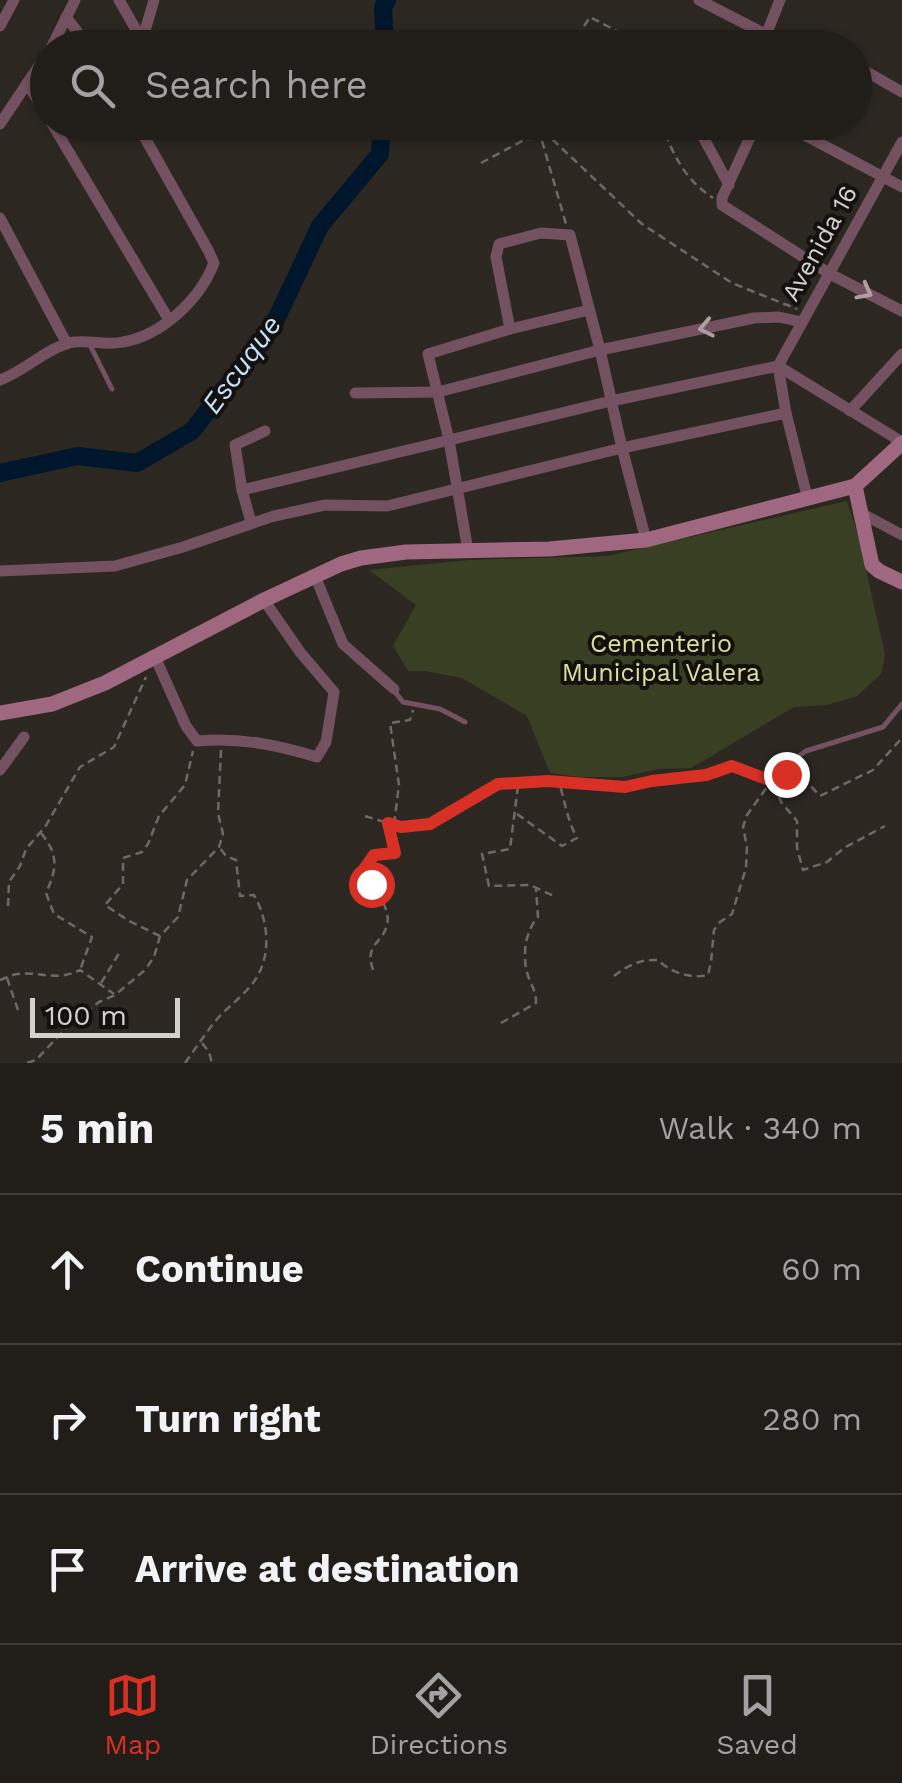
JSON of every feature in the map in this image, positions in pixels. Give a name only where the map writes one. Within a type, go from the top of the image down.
[{"type":"main road","points":[[0,713],[52,704],[105,683],[340,564],[387,553],[434,549],[549,549],[646,540],[855,486],[902,442]]},
{"type":"main road","points":[[855,486],[872,565],[902,582]]},
{"type":"street","points":[[59,30],[75,0]]},
{"type":"street","points":[[119,0],[134,30]]},
{"type":"street","points":[[145,30],[154,0]]},
{"type":"street","points":[[699,0],[751,30]]},
{"type":"street","points":[[771,30],[780,0]]},
{"type":"street","points":[[0,26],[8,4]]},
{"type":"street","points":[[66,17],[76,30]]},
{"type":"street","points":[[872,77],[902,92]]},
{"type":"street","points":[[0,124],[30,78]]},
{"type":"street","points":[[27,83],[30,88]]},
{"type":"street","points":[[61,140],[169,320]]},
{"type":"street","points":[[0,380],[67,344],[124,342],[151,332],[183,310],[210,273],[214,263],[146,140]]},
{"type":"street","points":[[705,140],[728,184]]},
{"type":"street","points":[[749,140],[722,205],[830,274],[902,312]]},
{"type":"street","points":[[814,140],[902,187]]},
{"type":"street","name":"Avenida 16","points":[[778,366],[902,142]]},
{"type":"street","points":[[0,218],[67,344]]},
{"type":"street","points":[[510,329],[496,257],[499,244],[540,233],[570,235],[646,540]]},
{"type":"street","points":[[468,551],[450,440],[428,354],[589,310]]},
{"type":"street","points":[[355,393],[438,392],[600,350],[754,318],[805,317]]},
{"type":"street","points":[[850,410],[902,354]]},
{"type":"street","points":[[778,366],[808,500]]},
{"type":"street","points":[[242,490],[611,401],[778,366],[902,442]]},
{"type":"street","points":[[2,573],[115,566],[251,522],[324,505],[387,506],[622,448],[786,413]]},
{"type":"street","points":[[251,522],[235,444],[265,431]]},
{"type":"street","points":[[861,513],[902,535]]},
{"type":"street","points":[[315,576],[343,644],[394,689]]},
{"type":"street","points":[[155,658],[186,726],[197,741],[252,741],[317,757],[326,742],[334,692],[264,600]]},
{"type":"street","points":[[0,770],[24,738]]},
{"type":"lane","points":[[89,343],[112,389]]},
{"type":"lane","points":[[394,689],[402,702],[440,709],[465,722]]},
{"type":"lane","points":[[787,764],[806,752],[883,727],[902,704]]},
{"type":"path","points":[[582,30],[590,18],[613,30]]},
{"type":"path","points":[[481,162],[524,140]]},
{"type":"path","points":[[543,140],[570,235]]},
{"type":"path","points":[[552,140],[642,224],[732,283],[805,317]]},
{"type":"path","points":[[668,140],[681,169],[722,205]]},
{"type":"path","points":[[8,906],[9,882],[26,849],[80,767],[114,746],[155,658]]},
{"type":"path","points":[[394,825],[398,785],[390,723],[410,720],[414,704]]},
{"type":"path","points":[[796,758],[807,782],[820,796],[873,770],[902,738]]},
{"type":"path","points":[[27,1063],[36,1060],[71,1023],[115,995],[154,958],[160,936],[178,917],[187,880],[219,847],[223,834],[218,812],[222,739]]},
{"type":"path","points":[[160,936],[105,905],[122,884],[122,858],[142,852],[159,816],[185,785],[197,741]]},
{"type":"path","points":[[614,976],[644,960],[658,960],[666,968],[696,978],[708,975],[714,930],[732,914],[746,868],[742,827],[767,787],[784,778],[787,764]]},
{"type":"path","points":[[365,816],[401,827],[430,824],[498,784],[559,782],[625,787],[706,775],[732,766],[774,782],[781,802],[797,821],[797,848],[803,870],[827,862],[885,826]]},
{"type":"path","points":[[516,813],[562,846],[576,838],[566,818],[559,782]]},
{"type":"path","points":[[518,784],[510,849],[482,854],[489,886],[530,885],[554,896]]},
{"type":"path","points":[[373,970],[371,948],[388,927],[388,914],[362,872],[374,855],[395,853],[388,823]]},
{"type":"path","points":[[0,980],[20,974],[69,975],[80,970],[92,938],[54,914],[46,892],[56,870],[50,844],[40,832]]},
{"type":"path","points":[[185,1063],[218,1019],[250,988],[266,958],[263,910],[254,894],[240,896],[236,860],[219,847]]},
{"type":"path","points":[[501,1023],[536,1003],[536,990],[526,971],[526,950],[528,928],[538,916],[536,888]]},
{"type":"path","points":[[100,984],[121,950]]},
{"type":"path","points":[[80,970],[115,995]]},
{"type":"path","points":[[7,978],[18,1010]]},
{"type":"path","points":[[200,1042],[212,1063]]},
{"type":"green space","name":"Cementerio Municipal Valera","points":[[847,501],[885,655],[881,674],[857,696],[827,705],[794,707],[691,768],[659,769],[622,777],[550,773],[527,716],[462,678],[408,671],[393,646],[416,605],[369,570],[469,560],[607,556]]},
{"type":"waterway","name":"Escuque","points":[[384,30],[383,7],[387,0]]},
{"type":"waterway","name":"Escuque","points":[[0,473],[78,456],[137,463],[192,431],[272,328],[320,226],[380,154],[381,140]]},
{"type":"route","points":[[371,884],[362,872],[374,855],[395,853],[388,823],[401,827],[430,824],[498,784],[548,781],[625,787],[706,775],[732,766],[774,782],[786,774]]}]
